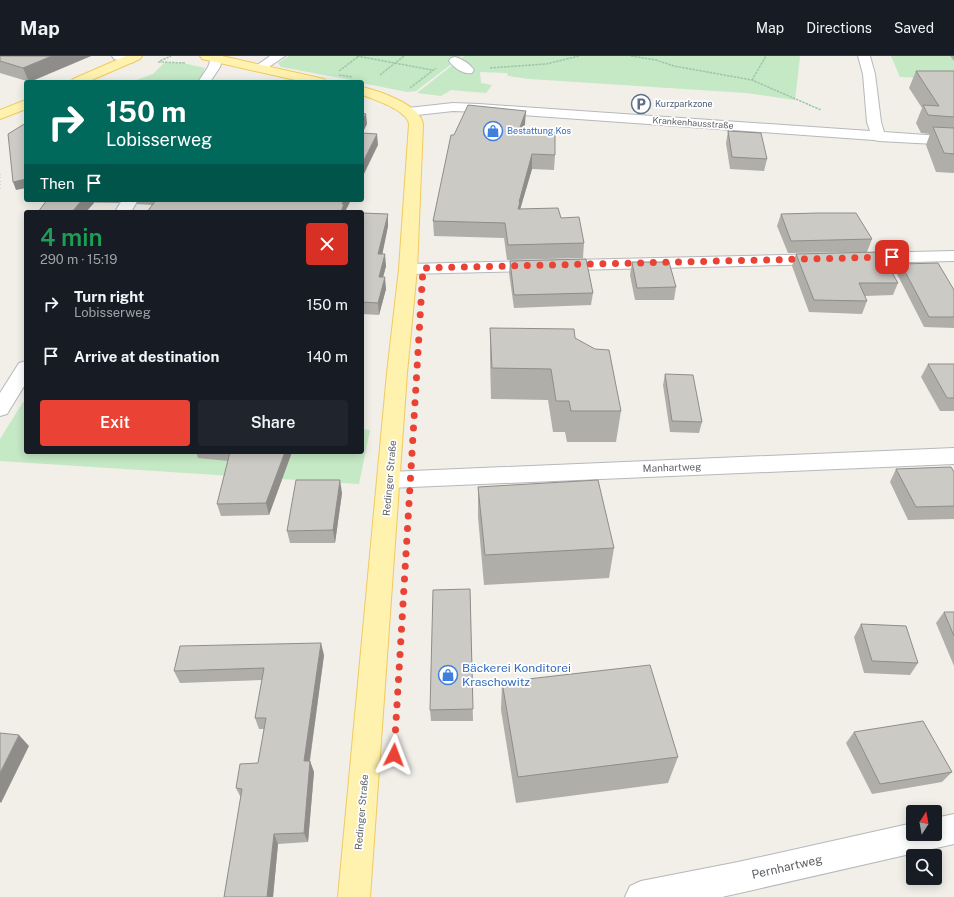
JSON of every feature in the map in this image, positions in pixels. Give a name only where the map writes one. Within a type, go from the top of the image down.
[{"type":"main road","points":[[80,80],[128,57]]},
{"type":"main road","points":[[211,58],[311,80]]},
{"type":"main road","points":[[364,91],[372,93],[408,112]]},
{"type":"main road","points":[[0,115],[24,105]]},
{"type":"main road","name":"Redinger Straße","points":[[354,897],[397,374],[408,269],[416,120],[408,112]]},
{"type":"street","points":[[259,68],[279,56]]},
{"type":"street","points":[[864,56],[870,74],[874,122],[879,137]]},
{"type":"street","points":[[205,80],[214,67],[211,58]]},
{"type":"street","points":[[455,61],[468,70]]},
{"type":"street","points":[[458,93],[458,100],[462,108]]},
{"type":"street","name":"Krankenhausstraße","points":[[408,112],[462,108],[954,141]]},
{"type":"street","points":[[408,269],[954,256]]},
{"type":"street","points":[[0,409],[24,370]]},
{"type":"street","name":"Manhartweg","points":[[389,480],[954,456]]},
{"type":"street","points":[[942,832],[954,829]]},
{"type":"street","name":"Pernhartweg","points":[[641,897],[724,881],[906,840]]},
{"type":"path","points":[[158,62],[171,56]]},
{"type":"path","points":[[335,74],[358,56],[432,70]]},
{"type":"path","points":[[377,76],[404,56]]},
{"type":"path","points":[[468,70],[537,66],[564,62],[579,56]]},
{"type":"path","points":[[631,56],[656,60],[674,66],[752,80],[780,93],[808,103],[822,111]]},
{"type":"path","points":[[752,80],[766,56]]},
{"type":"green space","points":[[289,56],[462,56],[416,91],[407,92],[364,83],[364,80],[351,80],[281,67],[278,63]]},
{"type":"green space","points":[[464,56],[800,57],[795,100],[746,93],[529,79],[508,76],[507,73],[480,72],[481,83],[492,85],[486,93],[451,90],[441,96],[417,93]]},
{"type":"green space","points":[[891,56],[950,56],[954,61],[954,79],[900,77]]},
{"type":"green space","points":[[164,63],[183,63],[205,68],[198,80],[136,80],[153,74]]},
{"type":"green space","points":[[23,402],[24,454],[364,454],[364,429],[370,430],[359,484],[0,461],[0,439]]},
{"type":"building","points":[[0,56],[52,56],[23,68],[0,61]]},
{"type":"building","points":[[916,71],[954,71],[954,117],[928,115],[923,105],[939,106]]},
{"type":"building","points":[[468,105],[526,111],[519,130],[555,133],[555,155],[532,154],[518,209],[558,208],[561,218],[579,217],[584,243],[508,245],[505,223],[433,221],[451,135],[454,135]]},
{"type":"building","points":[[24,124],[24,179],[13,182],[8,134]]},
{"type":"building","points":[[933,127],[954,128],[954,154],[944,153]]},
{"type":"building","points":[[728,131],[761,133],[767,159],[732,157]]},
{"type":"building","points":[[364,133],[377,134],[364,160]]},
{"type":"building","points":[[46,202],[80,202],[74,210],[40,210]]},
{"type":"building","points":[[154,202],[343,202],[342,204],[344,204],[342,210],[148,210]]},
{"type":"building","points":[[364,213],[388,214],[378,254],[385,254],[379,277],[385,277],[378,303],[364,302]]},
{"type":"building","points":[[856,213],[872,239],[791,241],[781,214]]},
{"type":"building","points":[[880,252],[898,283],[859,283],[867,301],[814,300],[796,254]]},
{"type":"building","points":[[586,259],[593,293],[514,295],[510,261]]},
{"type":"building","points":[[632,262],[669,262],[676,287],[637,288]]},
{"type":"building","points":[[938,263],[954,290],[954,317],[929,317],[901,264]]},
{"type":"building","points":[[490,328],[574,329],[575,338],[595,349],[609,350],[621,411],[571,411],[569,401],[556,401],[551,369],[492,368]]},
{"type":"building","points":[[928,364],[954,364],[954,398],[947,398]]},
{"type":"building","points":[[665,374],[693,375],[702,422],[672,421]]},
{"type":"building","points":[[230,454],[284,454],[266,503],[217,504]]},
{"type":"building","points":[[951,467],[954,472],[954,506],[916,507],[896,469]]},
{"type":"building","points":[[296,480],[340,480],[333,530],[287,531]]},
{"type":"building","points":[[598,480],[614,548],[485,555],[478,487]]},
{"type":"building","points":[[470,589],[473,709],[430,710],[433,590]]},
{"type":"building","points":[[944,612],[954,612],[954,636]]},
{"type":"building","points":[[861,624],[906,626],[918,663],[872,661]]},
{"type":"building","points":[[321,643],[304,761],[310,761],[304,833],[274,834],[267,897],[224,897],[242,789],[236,788],[240,764],[258,763],[266,718],[255,718],[264,668],[174,671],[180,646]]},
{"type":"building","points":[[650,665],[678,757],[518,777],[502,682]]},
{"type":"building","points":[[923,721],[952,772],[880,784],[854,732]]},
{"type":"building","points":[[0,733],[19,735],[0,773]]},
{"type":"railway","points":[[0,174],[0,190]]},
{"type":"place","name":"Kurzparkzone","points":[[641,104]]},
{"type":"place","name":"Bestattung Kos","points":[[493,131]]},
{"type":"place","name":"Bäckerei Konditorei Kraschowitz","points":[[448,675]]},
{"type":"route","points":[[394,755],[423,268],[892,257]]}]
